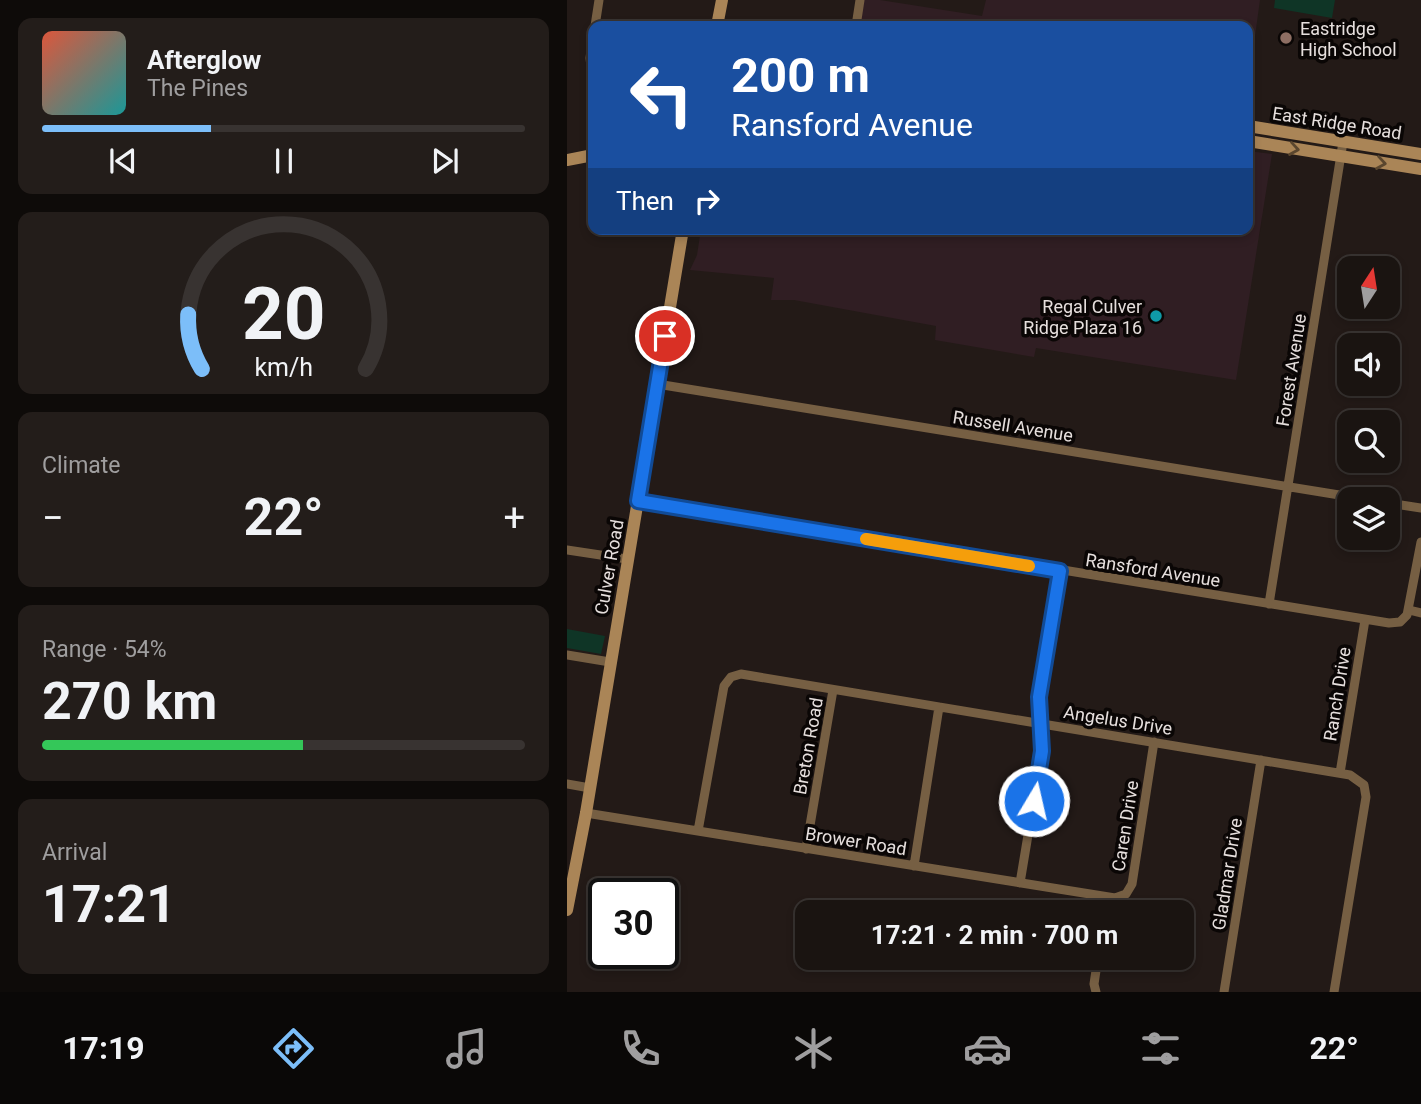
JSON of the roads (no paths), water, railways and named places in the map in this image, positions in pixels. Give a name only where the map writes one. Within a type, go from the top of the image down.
[{"type":"main road","points":[[718,21],[722,0]]},
{"type":"main road","name":"East Ridge Road","points":[[1253,127],[1421,154]]},
{"type":"main road","name":"East Ridge Road","points":[[1253,142],[1421,169]]},
{"type":"main road","points":[[567,160],[588,156]]},
{"type":"main road","name":"Culver Road","points":[[567,910],[586,813],[682,235]]},
{"type":"street","points":[[596,21],[599,0]]},
{"type":"street","points":[[857,21],[860,0]]},
{"type":"street","name":"Forest Avenue","points":[[1269,604],[1343,142]]},
{"type":"street","name":"Russell Avenue","points":[[657,384],[1337,494]]},
{"type":"street","name":"Ransford Avenue","points":[[638,501],[1365,620],[1395,623],[1404,619],[1409,610]]},
{"type":"street","points":[[1400,505],[1421,508]]},
{"type":"street","points":[[1421,542],[1409,610],[1421,614]]},
{"type":"street","points":[[567,550],[627,559]]},
{"type":"street","points":[[1020,883],[1042,751],[1039,697],[1060,571]]},
{"type":"street","name":"Ranch Drive","points":[[1340,773],[1365,620]]},
{"type":"street","points":[[567,655],[610,662]]},
{"type":"street","name":"Angelus Drive","points":[[698,831],[720,697],[727,681],[741,674],[1340,773],[1360,781],[1366,791],[1366,797],[1334,992]]},
{"type":"street","name":"Breton Road","points":[[806,849],[833,690]]},
{"type":"street","points":[[914,866],[939,707]]},
{"type":"street","name":"Caren Drive","points":[[1107,898],[1121,898],[1132,884],[1154,742]]},
{"type":"street","name":"Gladmar Drive","points":[[1224,992],[1261,760]]},
{"type":"street","points":[[567,784],[590,788]]},
{"type":"street","name":"Brower Road","points":[[586,813],[1107,898]]},
{"type":"street","points":[[1095,992],[1096,970]]},
{"type":"place","name":"Eastridge High School","points":[[1286,38]]},
{"type":"place","name":"Regal Culver Ridge Plaza 16","points":[[1156,316]]}]
